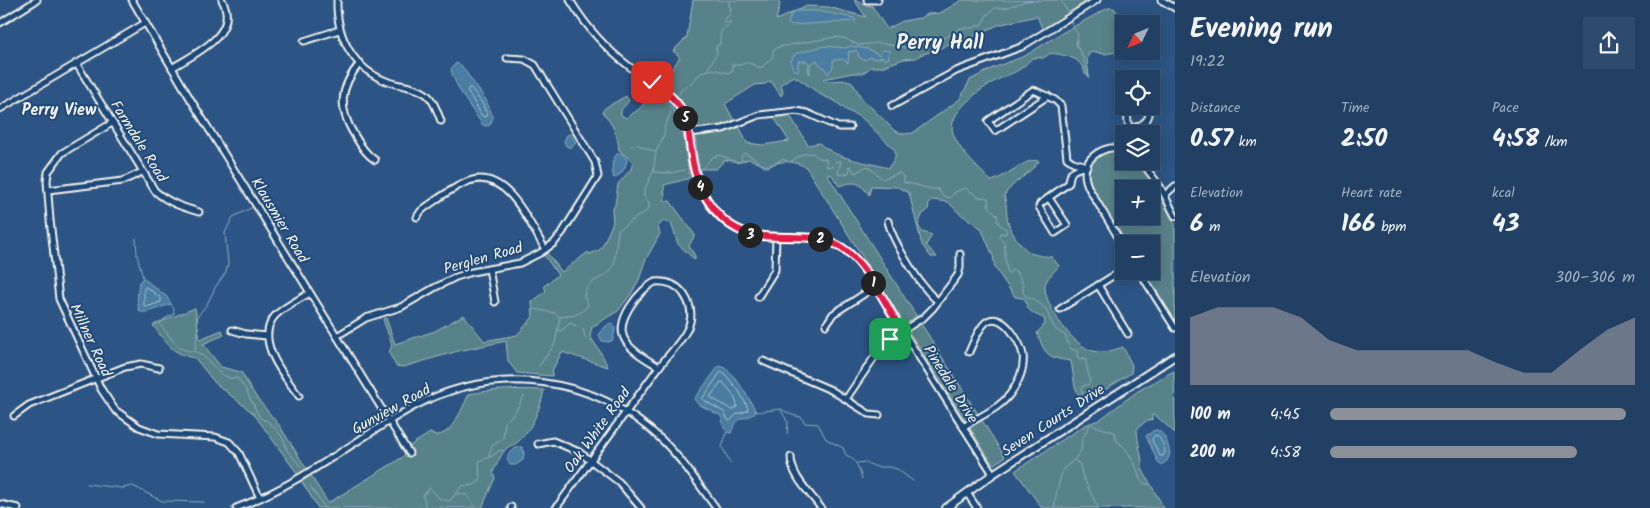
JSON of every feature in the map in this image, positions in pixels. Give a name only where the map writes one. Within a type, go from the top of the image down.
[{"type":"street","points":[[0,23],[36,0]]},
{"type":"street","name":"Klausmier Road","points":[[132,0],[409,453]]},
{"type":"street","points":[[172,68],[210,44],[219,35],[226,20],[222,0]]},
{"type":"street","points":[[337,0],[339,30],[346,45],[360,63],[370,72],[384,80],[423,92],[430,99],[441,121]]},
{"type":"street","name":"Pinedale Drive","points":[[570,0],[590,29],[630,67],[665,90],[684,114],[698,181],[707,199],[718,214],[733,226],[759,237],[804,237],[826,240],[853,256],[875,287],[993,474]]},
{"type":"street","points":[[867,0],[878,0]]},
{"type":"street","points":[[892,106],[956,71],[1021,47],[1097,0]]},
{"type":"street","points":[[1161,0],[1175,8]]},
{"type":"street","points":[[0,109],[146,22]]},
{"type":"street","points":[[304,42],[339,30]]},
{"type":"street","name":"Perglen Road","points":[[337,336],[366,318],[401,308],[446,282],[472,272],[520,263],[545,249],[554,243],[565,229],[594,184],[598,171],[595,162],[533,63],[520,58],[507,58]]},
{"type":"street","name":"Farmdale Road","points":[[76,63],[155,191],[164,199],[177,206],[199,212]]},
{"type":"street","points":[[360,63],[345,86],[344,112],[349,127],[361,146],[375,160]]},
{"type":"street","points":[[1048,96],[995,131],[988,121],[1033,90],[1048,96],[1061,106],[1067,158],[1087,166]]},
{"type":"street","points":[[689,133],[723,129],[759,115],[796,111],[807,113],[838,127],[850,127]]},
{"type":"street","points":[[1140,125],[1150,115]]},
{"type":"street","name":"Millner Road","points":[[112,123],[62,153],[48,172],[50,220],[59,299],[104,397],[110,405],[139,427],[158,434],[215,437],[229,442],[239,453],[260,498]]},
{"type":"street","points":[[1115,148],[1100,151],[1087,166],[1085,173],[1088,186],[1117,235]]},
{"type":"street","points":[[1049,198],[1067,225],[1055,233],[1040,204],[1069,183],[1069,175],[1073,170],[1087,166]]},
{"type":"street","points":[[1147,170],[1165,195],[1175,216]]},
{"type":"street","points":[[48,190],[123,181],[142,172]]},
{"type":"street","points":[[417,218],[426,207],[464,184],[476,180],[492,182],[507,190],[545,249]]},
{"type":"street","points":[[1165,195],[1175,186]]},
{"type":"street","points":[[888,221],[892,234],[914,271],[928,292],[938,300]]},
{"type":"street","points":[[758,296],[775,270],[776,237]]},
{"type":"street","points":[[846,399],[880,348],[927,314],[958,275],[960,254]]},
{"type":"street","points":[[489,269],[495,302]]},
{"type":"street","points":[[1060,309],[1115,275]]},
{"type":"street","points":[[1145,280],[1175,328]]},
{"type":"street","name":"Oak White Road","points":[[556,508],[688,329],[692,316],[690,304],[679,288],[673,284],[655,282],[644,289],[629,309],[622,329],[626,341],[636,352],[659,368]]},
{"type":"street","points":[[1098,285],[1128,334]]},
{"type":"street","points":[[826,325],[833,314],[875,287]]},
{"type":"street","points":[[299,396],[274,357],[269,347],[267,336],[269,326],[274,317],[310,293]]},
{"type":"street","points":[[963,427],[1007,398],[1018,381],[1024,360],[1022,350],[1009,328],[1003,322],[996,319],[988,321],[983,326],[968,352]]},
{"type":"street","points":[[232,330],[267,336]]},
{"type":"street","name":"Seven Courts Drive","points":[[946,508],[993,474],[1175,356]]},
{"type":"street","points":[[763,361],[813,381],[869,414],[879,415]]},
{"type":"street","points":[[14,416],[29,405],[134,365],[149,365],[159,368]]},
{"type":"street","name":"Gunview Road","points":[[236,508],[284,486],[426,401],[471,386],[506,381],[528,381],[563,386],[600,398],[626,412],[673,451],[716,508]]},
{"type":"street","points":[[538,444],[547,441],[561,443],[579,452],[620,482],[641,508]]},
{"type":"street","points":[[791,457],[794,471],[821,508]]},
{"type":"street","points":[[967,493],[977,508]]},
{"type":"street","points":[[0,504],[18,508]]},
{"type":"green space","points":[[693,0],[777,0],[780,4],[776,20],[807,6],[828,7],[866,17],[855,0],[872,6],[887,29],[903,21],[920,18],[928,14],[940,13],[962,0],[1088,0],[1043,31],[1037,16],[998,25],[977,34],[970,40],[961,43],[951,43],[916,58],[904,59],[881,67],[871,67],[863,73],[823,79],[825,81],[847,80],[852,82],[861,97],[895,131],[904,134],[913,133],[960,99],[970,80],[993,68],[1025,56],[1060,34],[1108,8],[1114,8],[1119,15],[1115,15],[1115,52],[1089,53],[1087,60],[1089,76],[1085,74],[1083,68],[1076,60],[1067,56],[1051,53],[1043,58],[1032,58],[1019,69],[997,80],[975,95],[960,110],[952,125],[953,133],[959,146],[991,181],[1028,162],[1039,161],[1004,196],[1009,226],[1025,249],[1034,254],[1052,257],[1059,266],[1048,279],[1045,288],[1050,306],[1069,334],[1085,348],[1097,352],[1105,352],[1123,347],[1132,365],[1131,373],[1083,404],[1075,387],[1071,361],[1051,356],[1042,346],[1037,333],[1045,324],[1044,318],[1029,310],[1023,298],[1015,297],[995,268],[993,256],[981,228],[959,213],[948,202],[932,200],[918,225],[922,232],[932,235],[926,245],[937,257],[931,257],[922,245],[909,193],[898,187],[871,186],[869,195],[856,183],[839,186],[832,175],[827,174],[1005,457],[994,464],[992,463],[806,167],[786,162],[766,166],[749,159],[740,162],[725,160],[716,169],[699,169],[695,136],[730,130],[739,126],[747,143],[763,145],[789,141],[773,116],[789,114],[808,145],[819,143],[826,149],[843,157],[888,168],[895,158],[895,150],[862,118],[846,110],[835,101],[821,95],[793,76],[781,84],[783,93],[781,96],[771,81],[755,85],[725,104],[735,122],[726,126],[694,131],[689,116],[682,104],[662,83],[680,57],[673,51],[687,37]]},
{"type":"green space","points":[[655,92],[666,100],[678,119],[682,130],[690,177],[664,185],[665,201],[670,201],[695,235],[689,246],[695,256],[695,260],[678,244],[671,223],[664,220],[658,227],[660,234],[645,261],[639,280],[631,294],[618,311],[592,327],[590,336],[608,367],[562,352],[553,369],[552,376],[517,373],[508,361],[506,341],[458,351],[403,367],[396,366],[389,353],[392,345],[383,319],[386,318],[395,344],[435,331],[464,315],[484,341],[517,335],[533,317],[532,302],[546,291],[544,286],[558,275],[544,255],[547,253],[562,272],[588,252],[589,254],[598,251],[602,247],[613,222],[612,210],[615,205],[618,184],[631,169],[633,162],[619,150],[614,130],[602,112],[605,108],[626,96],[629,101],[621,110],[621,115],[626,118],[638,110]]},
{"type":"green space","points":[[1115,151],[1115,170],[1143,170],[1150,180],[1115,180],[1115,225],[1160,225],[1160,197],[1175,224],[1175,320],[1150,280],[1160,280],[1160,235],[1120,235],[1105,212],[1089,180],[1089,169],[1099,157],[1108,152]]},
{"type":"green space","points":[[195,308],[200,339],[222,330],[224,335],[203,344],[221,367],[241,372],[256,397],[279,425],[328,503],[403,457],[411,445],[430,433],[443,434],[454,423],[469,394],[506,390],[544,390],[543,397],[535,418],[523,437],[507,448],[501,456],[493,472],[495,478],[482,508],[318,508],[294,469],[253,413],[215,383],[195,358],[181,354],[170,347],[153,325]]},
{"type":"green space","points":[[1174,371],[1175,433],[1155,415],[1152,415],[1152,420],[1146,421],[1137,429],[1142,469],[1164,508],[1042,508],[1015,471],[1085,425],[1099,420],[1138,391]]},
{"type":"water","points":[[795,11],[818,11],[854,18],[856,21],[790,25],[788,22]]},
{"type":"water","points":[[824,46],[846,48],[851,46],[868,49],[879,55],[883,50],[891,51],[888,53],[889,58],[885,60],[883,57],[873,59],[871,57],[864,60],[859,57],[856,50],[849,51],[848,63],[843,59],[833,60],[833,67],[828,74],[817,60],[810,64],[810,74],[807,61],[798,61],[798,71],[793,69],[791,61],[795,54]]},
{"type":"water","points":[[456,63],[461,65],[486,100],[493,117],[490,125],[485,126],[482,124],[459,90],[451,69]]},
{"type":"water","points":[[570,134],[576,142],[571,148],[566,146],[564,141],[567,135]]},
{"type":"water","points":[[621,153],[627,159],[626,165],[621,173],[614,178],[613,162],[615,156]]},
{"type":"water","points":[[143,278],[166,296],[171,304],[147,312],[140,312],[138,293],[139,282]]},
{"type":"water","points":[[610,323],[613,324],[615,329],[613,340],[609,342],[602,341],[599,335]]},
{"type":"water","points":[[719,366],[735,378],[756,412],[739,420],[731,433],[724,428],[721,416],[698,404],[694,399]]},
{"type":"water","points":[[1157,430],[1165,437],[1170,454],[1167,461],[1161,465],[1146,436]]},
{"type":"water","points":[[522,447],[524,453],[523,460],[516,465],[510,465],[507,459],[509,454]]},
{"type":"waterway","points":[[729,0],[730,15],[723,20],[724,23],[730,22]]},
{"type":"waterway","points":[[679,94],[681,90],[688,86],[702,72],[713,69],[728,73],[733,70],[732,65],[745,63],[761,68],[773,57],[773,51],[778,47],[835,37],[844,38],[858,45],[879,43],[908,48],[944,38],[961,28],[972,28],[982,24],[987,15],[995,8],[1005,8],[1026,1],[1040,0]]},
{"type":"waterway","points":[[1061,0],[1069,14]]},
{"type":"waterway","points":[[707,70],[717,53],[716,46],[720,44],[721,33],[730,22]]},
{"type":"waterway","points":[[1071,22],[1078,34],[1076,45],[1081,52],[1089,78]]},
{"type":"waterway","points":[[534,309],[555,313],[560,317],[579,313],[586,308],[588,305],[584,296],[586,290],[593,282],[607,274],[614,265],[618,230],[649,209],[649,202],[644,197],[644,191],[653,172],[656,152],[664,135],[665,126],[671,112]]},
{"type":"waterway","points":[[631,146],[636,144],[655,152]]},
{"type":"waterway","points":[[701,169],[715,156],[726,157],[739,163],[744,153],[754,158],[764,167],[769,167],[782,159],[790,162],[803,154],[813,153],[818,158],[826,159],[827,167],[833,166],[837,161],[841,161],[838,173],[840,175],[848,173],[850,171],[848,167],[850,166],[855,173],[867,166],[883,179],[899,173],[903,176],[904,183],[938,189],[943,196],[950,198],[955,192],[965,188],[979,197],[988,198],[989,207],[997,215],[998,223],[1007,230],[1005,234],[1000,233],[999,236],[1005,243],[1005,259],[1008,274],[1012,270],[1016,271],[1023,284],[1023,293],[1046,309],[1055,329],[1065,335],[1070,348],[1077,351],[1078,359],[1085,358],[1090,381],[1089,384],[1081,389],[1085,400]]},
{"type":"waterway","points":[[654,172],[671,173],[685,170]]},
{"type":"waterway","points":[[198,330],[198,316],[226,272],[228,263],[225,233],[233,217],[253,207]]},
{"type":"waterway","points":[[136,238],[137,255],[143,278]]},
{"type":"waterway","points":[[171,304],[174,314],[164,319],[160,324],[170,337],[183,349],[194,351],[201,355],[218,372],[229,378],[237,378],[245,388],[260,418],[267,421],[277,430],[284,440],[287,450],[301,467]]},
{"type":"waterway","points":[[539,366],[555,344],[560,317]]},
{"type":"waterway","points":[[558,330],[561,331],[570,323],[583,329],[586,339],[592,341]]},
{"type":"waterway","points":[[195,350],[198,331]]},
{"type":"waterway","points":[[489,456],[492,446],[503,438],[505,423],[515,412],[524,396]]},
{"type":"waterway","points":[[756,412],[781,409],[801,417],[805,423],[818,424],[826,439],[843,448],[846,455],[855,461],[862,479]]},
{"type":"waterway","points":[[781,410],[788,423],[787,434]]},
{"type":"waterway","points":[[1054,508],[1063,469],[1081,451],[1082,439],[1091,423]]},
{"type":"waterway","points":[[1092,425],[1114,432],[1117,441],[1132,458],[1140,480],[1145,484],[1149,484]]},
{"type":"waterway","points":[[727,432],[722,447],[731,464]]},
{"type":"waterway","points":[[426,508],[423,495],[430,488],[440,499],[450,501],[462,486],[474,485],[480,481],[479,461],[492,456],[500,450],[503,451]]},
{"type":"waterway","points":[[1075,461],[1080,464],[1082,475],[1098,508]]},
{"type":"waterway","points":[[857,463],[865,462],[876,467],[897,469],[913,481]]},
{"type":"waterway","points":[[87,484],[122,488],[133,486],[162,501],[204,502]]},
{"type":"waterway","points":[[310,486],[325,508]]},
{"type":"waterway","points":[[457,493],[467,495],[476,508]]},
{"type":"district","name":"Perry Hall","points":[[940,42]]},
{"type":"district","name":"Perry View","points":[[59,109]]},
{"type":"route","points":[[652,82],[662,88],[675,101],[684,114],[698,181],[707,199],[718,214],[740,231],[752,235],[766,238],[818,238],[833,243],[848,252],[864,270],[902,331],[890,339]]}]
